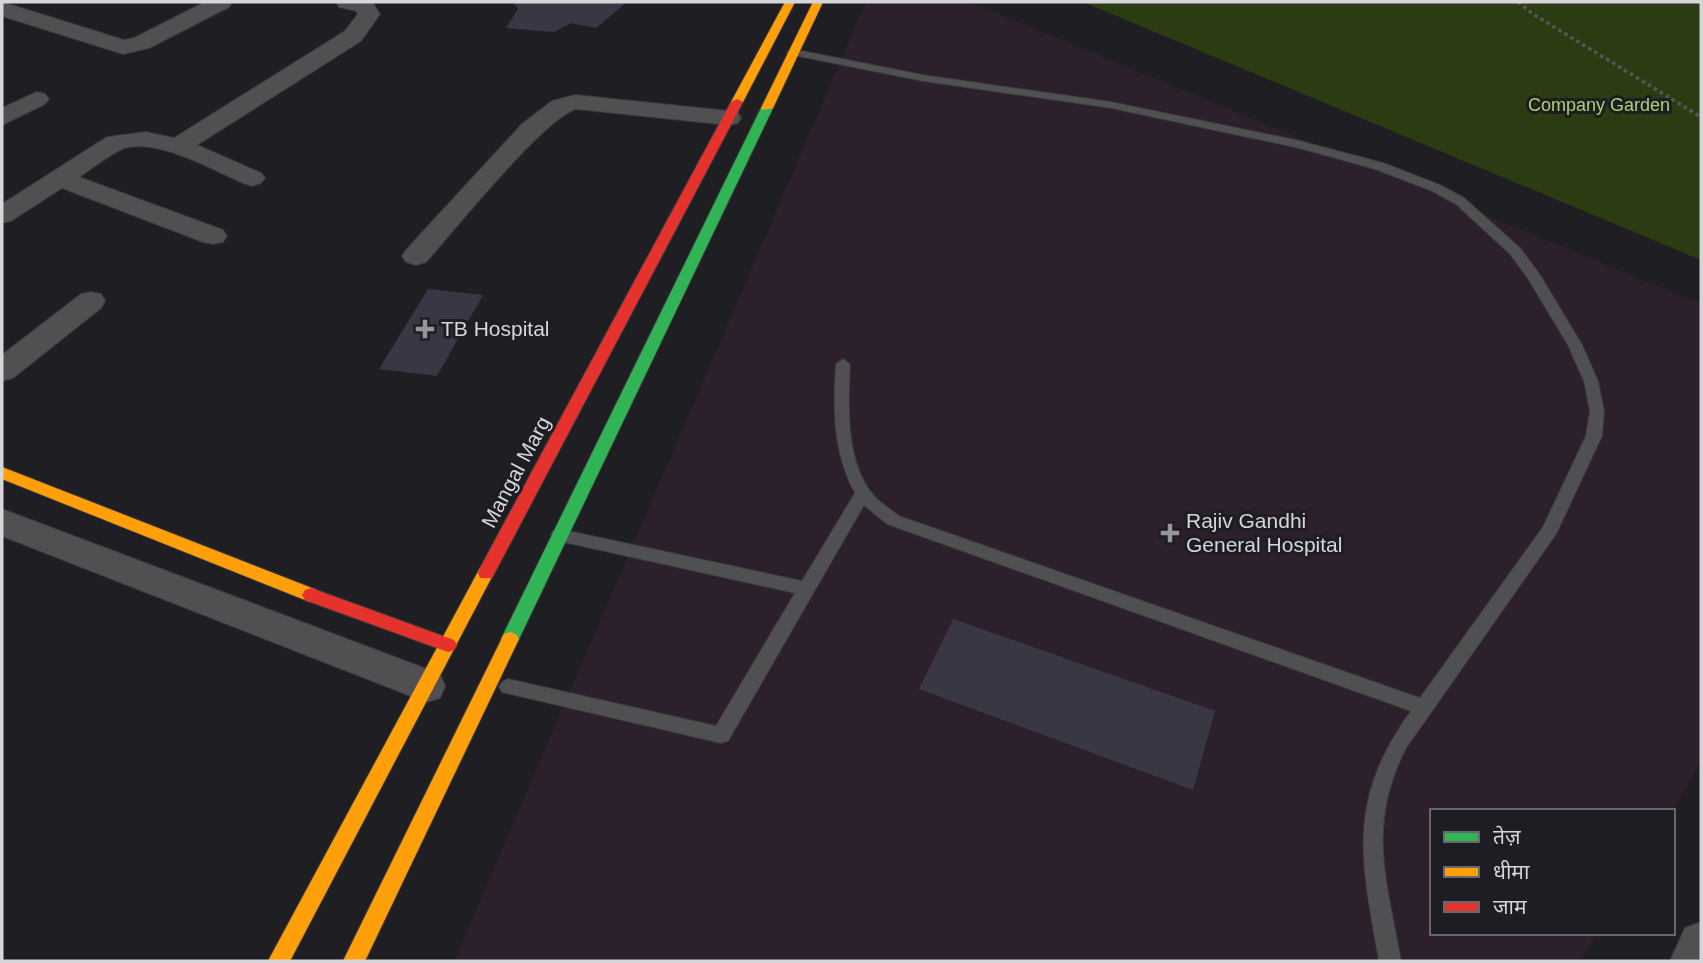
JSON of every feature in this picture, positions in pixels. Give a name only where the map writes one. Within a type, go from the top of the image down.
[{"type":"main road","name":"Mangal Marg","points":[[279,961],[790,2]]},
{"type":"main road","points":[[354,961],[818,2]]},
{"type":"main road","points":[[2,473],[242,569],[448,645]]},
{"type":"street","points":[[2,9],[123,47],[141,43],[220,2]]},
{"type":"street","points":[[178,146],[352,36],[369,14],[364,6],[347,2]]},
{"type":"street","points":[[2,118],[37,99]]},
{"type":"street","points":[[416,256],[517,142],[561,106],[584,103],[729,118]]},
{"type":"street","points":[[9,202],[59,178],[116,142],[146,139],[178,146],[252,177]]},
{"type":"street","points":[[59,178],[213,236]]},
{"type":"street","points":[[2,371],[91,301]]},
{"type":"street","points":[[2,522],[426,686]]},
{"type":"street","points":[[1692,961],[1701,944]]},
{"type":"lane","points":[[792,52],[959,84],[1111,105],[1300,145],[1379,166],[1436,188],[1460,201],[1514,251],[1547,298],[1575,345],[1591,380],[1597,411],[1594,436],[1550,530],[1398,742],[1385,770],[1374,810],[1373,848],[1390,961]]},
{"type":"lane","points":[[843,364],[840,409],[846,450],[869,501],[893,520],[1424,708]]},
{"type":"lane","points":[[508,687],[721,735],[864,491]]},
{"type":"lane","points":[[559,535],[806,589]]},
{"type":"path","points":[[1518,2],[1533,14],[1701,117]]},
{"type":"shaded area","name":"Rajiv Gandhi General Hospital","points":[[866,2],[970,2],[1701,304],[1701,762],[1673,809],[1430,809],[1430,935],[1596,935],[1580,961],[454,961]]},
{"type":"green space","name":"Company Garden","points":[[1083,2],[1701,2],[1701,260]]},
{"type":"building","points":[[513,2],[625,4],[596,28],[571,23],[554,32],[506,28],[518,9]]},
{"type":"building","points":[[428,289],[483,295],[437,376],[379,369]]},
{"type":"building","points":[[953,619],[1215,711],[1193,790],[919,689]]},
{"type":"traffic: fast","points":[[510,639],[767,108]]},
{"type":"traffic: slow","points":[[737,102],[790,2]]},
{"type":"traffic: slow","points":[[767,108],[818,2]]},
{"type":"traffic: slow","points":[[2,473],[311,595]]},
{"type":"traffic: slow","points":[[279,961],[486,573]]},
{"type":"traffic: slow","points":[[354,961],[510,639]]},
{"type":"traffic: jam","points":[[486,573],[737,102]]},
{"type":"traffic: jam","points":[[311,595],[448,645]]},
{"type":"place","name":"TB Hospital","points":[[425,329]]},
{"type":"place","name":"Rajiv Gandhi General Hospital","points":[[1170,533]]}]
